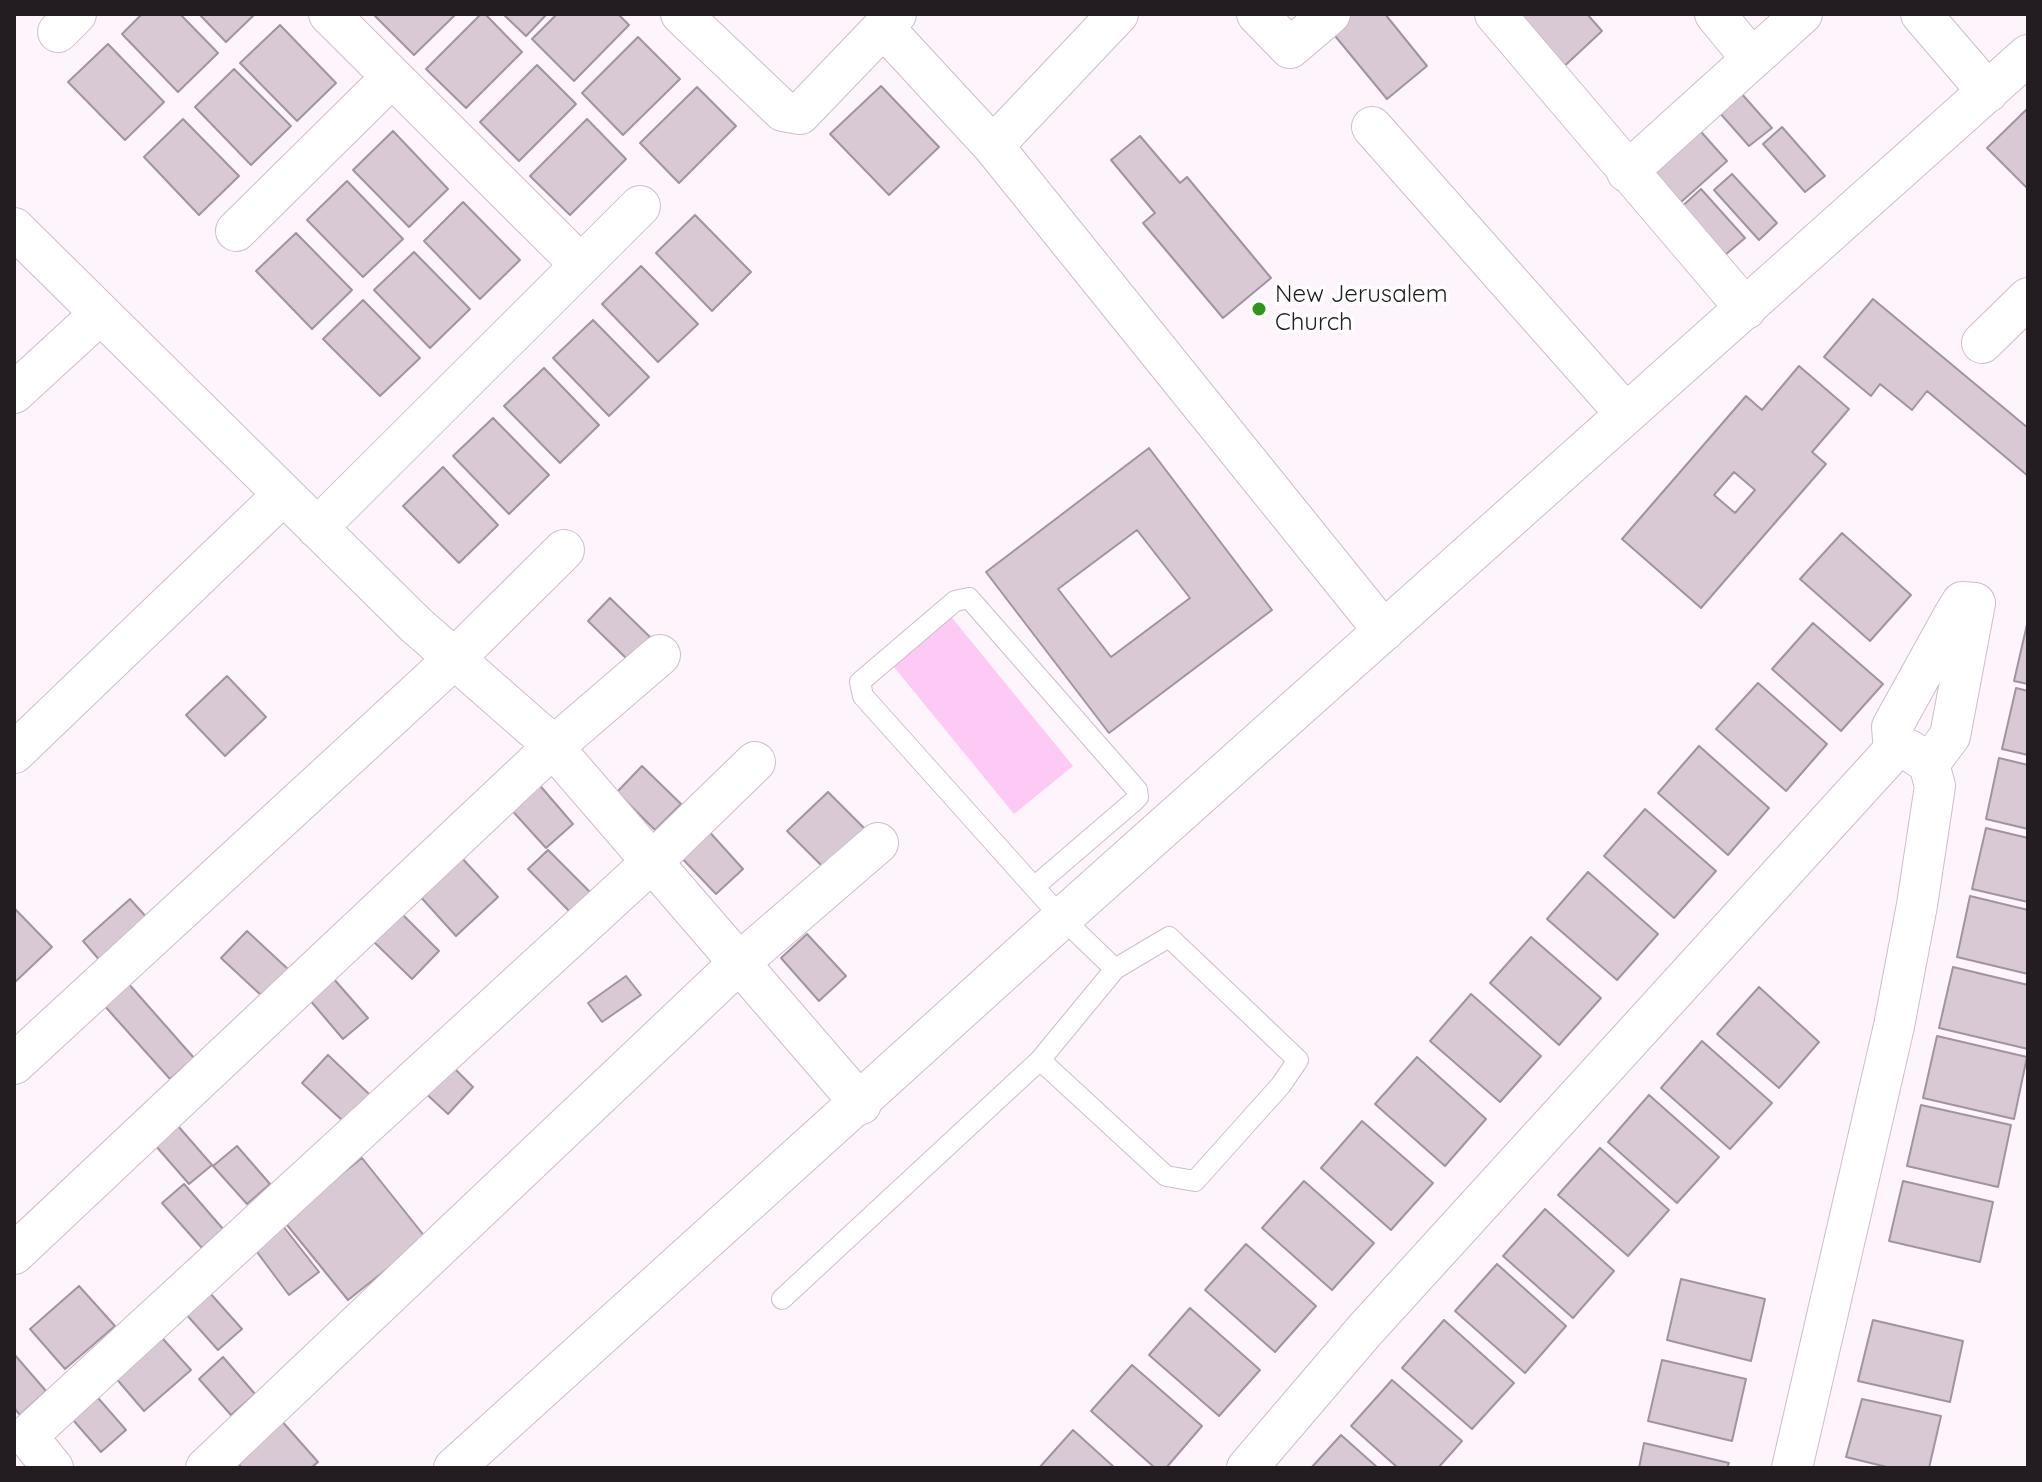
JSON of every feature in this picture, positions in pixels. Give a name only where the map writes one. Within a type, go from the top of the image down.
[{"type":"street","points":[[329,14],[581,265]]},
{"type":"street","points":[[681,14],[783,111],[800,114],[890,21],[1384,631]]},
{"type":"street","points":[[993,146],[1118,14]]},
{"type":"street","points":[[1257,14],[1290,48],[1330,14]]},
{"type":"street","points":[[1495,14],[1746,309]]},
{"type":"street","points":[[1715,14],[1752,59]]},
{"type":"street","points":[[1627,172],[1802,14]]},
{"type":"street","points":[[1921,14],[1988,92]]},
{"type":"street","points":[[454,1468],[861,1104],[1062,918],[2028,55]]},
{"type":"street","points":[[236,231],[392,77]]},
{"type":"street","points":[[1372,127],[1626,414]]},
{"type":"street","points":[[317,528],[640,206]]},
{"type":"street","points":[[14,228],[317,528],[553,747],[861,1104]]},
{"type":"street","points":[[1982,343],[2028,298]]},
{"type":"street","points":[[14,393],[100,314]]},
{"type":"street","points":[[14,753],[283,495]]},
{"type":"street","points":[[14,1064],[455,658],[564,550]]},
{"type":"street","points":[[14,1254],[553,747],[660,655]]},
{"type":"street","points":[[1247,1468],[1365,1330],[1911,757],[1935,786],[1933,809],[1894,1026],[1792,1468]]},
{"type":"street","points":[[53,1468],[18,1434],[653,861],[755,762]]},
{"type":"street","points":[[206,1468],[740,962],[878,843]]},
{"type":"lane","points":[[1034,887],[1133,802],[1138,797],[1137,790],[969,598],[955,601],[860,682],[863,696],[1034,887],[1062,918],[1115,969]]},
{"type":"lane","points":[[782,1299],[1040,1060],[1115,969],[1169,937],[1298,1060],[1281,1085],[1195,1181],[1166,1176],[1040,1060]]},
{"type":"shaded area","points":[[948,613],[1073,766],[1014,814],[889,661]]},
{"type":"building","points":[[142,14],[180,14],[218,53],[178,92],[122,34]]},
{"type":"building","points":[[199,14],[255,14],[226,42]]},
{"type":"building","points":[[456,14],[414,55],[375,16]]},
{"type":"building","points":[[481,14],[485,14],[522,52],[466,108],[426,69]]},
{"type":"building","points":[[503,14],[547,14],[526,36]]},
{"type":"building","points":[[557,14],[618,14],[629,25],[574,81],[532,39]]},
{"type":"building","points":[[1351,14],[1385,14],[1427,66],[1387,99],[1331,31]]},
{"type":"building","points":[[1503,14],[1587,14],[1602,31],[1558,72]]},
{"type":"building","points":[[280,25],[336,83],[297,121],[240,63]]},
{"type":"building","points":[[638,37],[680,79],[623,135],[582,93]]},
{"type":"building","points":[[108,44],[164,102],[125,140],[68,82]]},
{"type":"building","points":[[537,65],[576,104],[519,161],[480,122]]},
{"type":"building","points":[[234,69],[291,126],[251,165],[195,107]]},
{"type":"building","points":[[881,86],[939,147],[889,195],[830,134]]},
{"type":"building","points":[[697,87],[736,126],[679,183],[640,143]]},
{"type":"building","points":[[1741,93],[1772,128],[1749,146],[1719,112]]},
{"type":"building","points":[[2026,110],[2028,112],[2028,189],[1987,148]]},
{"type":"building","points":[[183,119],[239,176],[199,215],[144,157]]},
{"type":"building","points":[[587,119],[626,159],[570,215],[530,176]]},
{"type":"building","points":[[1695,125],[1727,161],[1681,202],[1649,167]]},
{"type":"building","points":[[1782,127],[1825,176],[1805,192],[1763,144]]},
{"type":"building","points":[[393,131],[448,189],[409,227],[353,170]]},
{"type":"building","points":[[1140,136],[1180,183],[1187,177],[1271,278],[1223,318],[1143,223],[1155,213],[1111,160]]},
{"type":"building","points":[[1732,174],[1777,223],[1759,240],[1714,190]]},
{"type":"building","points":[[347,181],[403,239],[363,277],[307,220]]},
{"type":"building","points":[[1701,189],[1745,238],[1718,261],[1675,213]]},
{"type":"building","points":[[463,202],[520,260],[480,299],[424,241]]},
{"type":"building","points":[[695,215],[751,272],[712,311],[656,253]]},
{"type":"building","points":[[296,233],[352,290],[312,329],[256,271]]},
{"type":"building","points":[[414,252],[470,309],[430,348],[374,290]]},
{"type":"building","points":[[641,266],[698,324],[658,362],[602,304]]},
{"type":"building","points":[[1873,299],[2028,428],[2028,476],[1927,391],[1912,410],[1880,384],[1871,396],[1824,357]]},
{"type":"building","points":[[363,300],[420,358],[380,396],[323,339]]},
{"type":"building","points":[[593,320],[649,377],[609,416],[553,358]]},
{"type":"building","points":[[1799,366],[1849,409],[1812,452],[1826,464],[1701,608],[1622,539],[1746,396],[1762,410]],"holes":[[[1734,472],[1755,490],[1735,513],[1714,495]]]},
{"type":"building","points":[[544,368],[599,425],[560,463],[504,406]]},
{"type":"building","points":[[493,418],[549,475],[509,514],[453,456]]},
{"type":"building","points":[[1149,448],[1272,610],[1109,733],[986,572]],"holes":[[[1137,530],[1190,598],[1111,657],[1058,589]]]},
{"type":"building","points":[[443,467],[498,525],[459,563],[403,506]]},
{"type":"building","points":[[1842,533],[1911,595],[1870,641],[1800,579]]},
{"type":"building","points":[[610,598],[650,637],[628,660],[588,621]]},
{"type":"building","points":[[2028,620],[2028,684],[2014,681]]},
{"type":"building","points":[[1813,623],[1883,684],[1841,731],[1772,669]]},
{"type":"building","points":[[227,676],[266,717],[225,756],[186,715]]},
{"type":"building","points":[[1758,683],[1827,744],[1786,791],[1716,729]]},
{"type":"building","points":[[2016,688],[2028,691],[2028,755],[2002,749]]},
{"type":"building","points":[[1699,746],[1769,808],[1728,855],[1658,793]]},
{"type":"building","points":[[1999,758],[2028,765],[2028,829],[1986,819]]},
{"type":"building","points":[[642,766],[681,804],[655,830],[617,792]]},
{"type":"building","points":[[536,781],[573,824],[546,848],[508,806]]},
{"type":"building","points":[[828,792],[867,831],[827,871],[787,831]]},
{"type":"building","points":[[1645,809],[1716,871],[1674,918],[1604,856]]},
{"type":"building","points":[[705,827],[743,869],[716,894],[677,853]]},
{"type":"building","points":[[1986,828],[2028,838],[2028,902],[1972,889]]},
{"type":"building","points":[[548,850],[590,892],[570,912],[528,869]]},
{"type":"building","points":[[460,856],[498,897],[456,936],[418,894]]},
{"type":"building","points":[[1588,872],[1658,934],[1617,980],[1547,919]]},
{"type":"building","points":[[1970,896],[2028,910],[2028,974],[1957,957]]},
{"type":"building","points":[[130,899],[149,920],[102,963],[83,941]]},
{"type":"building","points":[[14,908],[52,947],[14,983]]},
{"type":"building","points":[[398,910],[439,951],[412,979],[370,938]]},
{"type":"building","points":[[247,931],[289,970],[263,997],[221,958]]},
{"type":"building","points":[[807,934],[846,976],[819,1001],[781,958]]},
{"type":"building","points":[[1531,937],[1601,998],[1559,1045],[1490,983]]},
{"type":"building","points":[[1953,967],[2028,985],[2028,1049],[1939,1028]]},
{"type":"building","points":[[626,976],[641,995],[602,1022],[588,1003]]},
{"type":"building","points":[[333,978],[368,1018],[343,1039],[309,999]]},
{"type":"building","points":[[127,982],[194,1058],[170,1079],[102,1003]]},
{"type":"building","points":[[1759,987],[1819,1042],[1779,1088],[1717,1034]]},
{"type":"building","points":[[1471,994],[1541,1056],[1500,1102],[1430,1041]]},
{"type":"building","points":[[1937,1036],[2027,1057],[2014,1119],[1923,1098]]},
{"type":"building","points":[[1702,1041],[1772,1103],[1730,1149],[1661,1088]]},
{"type":"building","points":[[328,1055],[370,1095],[344,1122],[302,1083]]},
{"type":"building","points":[[1417,1057],[1486,1119],[1445,1166],[1375,1104]]},
{"type":"building","points":[[447,1061],[473,1087],[448,1114],[421,1089]]},
{"type":"building","points":[[1649,1095],[1719,1157],[1677,1203],[1608,1142]]},
{"type":"building","points":[[1921,1105],[2011,1125],[1998,1187],[1907,1166]]},
{"type":"building","points":[[1362,1121],[1433,1183],[1391,1230],[1321,1168]]},
{"type":"building","points":[[178,1126],[212,1165],[189,1184],[155,1145]]},
{"type":"building","points":[[237,1146],[270,1184],[247,1204],[213,1166]]},
{"type":"building","points":[[1600,1148],[1669,1210],[1628,1256],[1558,1195]]},
{"type":"building","points":[[362,1158],[426,1238],[348,1300],[283,1220]]},
{"type":"building","points":[[1304,1181],[1374,1243],[1332,1290],[1262,1228]]},
{"type":"building","points":[[1903,1181],[1993,1202],[1980,1262],[1889,1241]]},
{"type":"building","points":[[184,1184],[223,1229],[202,1248],[162,1203]]},
{"type":"building","points":[[1545,1209],[1614,1271],[1573,1318],[1503,1256]]},
{"type":"building","points":[[283,1226],[319,1272],[289,1295],[254,1248]]},
{"type":"building","points":[[1246,1244],[1316,1306],[1275,1352],[1205,1290]]},
{"type":"building","points":[[1497,1264],[1566,1326],[1525,1373],[1455,1311]]},
{"type":"building","points":[[1681,1279],[1765,1299],[1751,1361],[1667,1340]]},
{"type":"building","points":[[79,1286],[115,1326],[65,1369],[30,1329]]},
{"type":"building","points":[[209,1292],[242,1329],[218,1350],[185,1313]]},
{"type":"building","points":[[1190,1308],[1260,1370],[1219,1416],[1149,1355]]},
{"type":"building","points":[[1444,1320],[1514,1383],[1472,1429],[1402,1368]]},
{"type":"building","points":[[1873,1320],[1963,1341],[1950,1402],[1858,1381]]},
{"type":"building","points":[[155,1330],[191,1370],[144,1411],[109,1370]]},
{"type":"building","points":[[14,1354],[46,1391],[20,1415],[14,1408]]},
{"type":"building","points":[[223,1357],[255,1394],[231,1415],[199,1379]]},
{"type":"building","points":[[1662,1360],[1746,1379],[1732,1441],[1648,1421]]},
{"type":"building","points":[[1132,1365],[1202,1426],[1166,1468],[1155,1468],[1091,1411]]},
{"type":"building","points":[[1392,1380],[1462,1441],[1438,1468],[1398,1468],[1351,1426]]},
{"type":"building","points":[[92,1391],[126,1430],[101,1452],[67,1413]]},
{"type":"building","points":[[1862,1399],[1941,1416],[1929,1468],[1891,1468],[1846,1457]]},
{"type":"building","points":[[280,1419],[318,1462],[311,1468],[242,1468],[235,1459]]},
{"type":"building","points":[[1073,1430],[1115,1468],[1039,1468]]},
{"type":"building","points":[[1341,1435],[1378,1468],[1311,1468]]},
{"type":"building","points":[[1644,1443],[1729,1463],[1727,1468],[1639,1468]]},
{"type":"place","name":"New Jerusalem Church","points":[[1259,309]]}]
